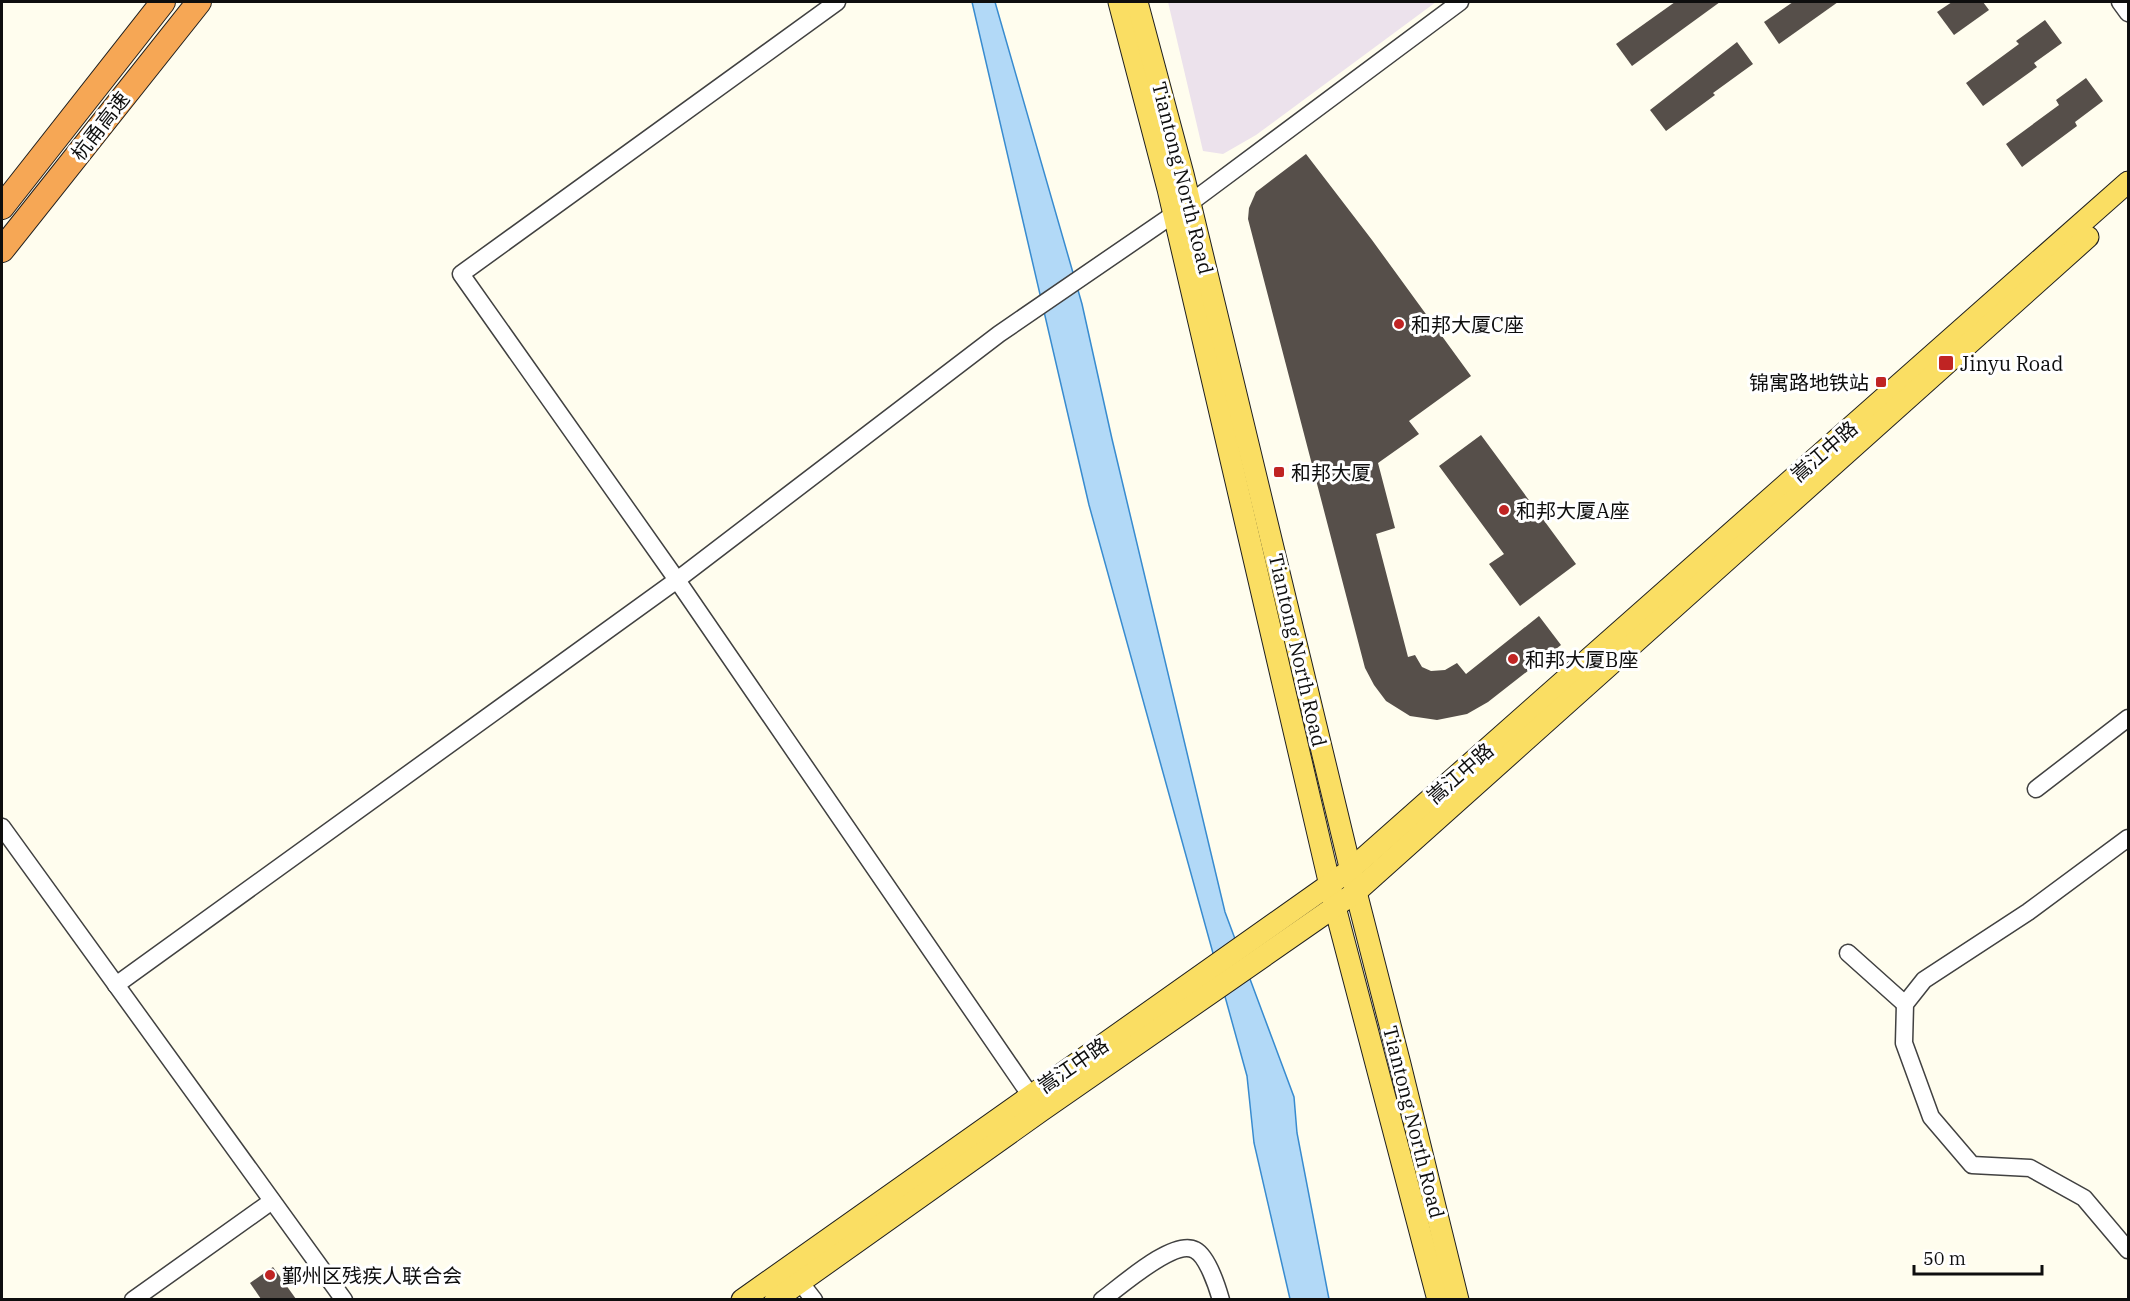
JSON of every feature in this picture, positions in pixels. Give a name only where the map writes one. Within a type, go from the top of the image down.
[{"type":"highway","name":"杭甬高速","points":[[2,207],[164,2]]},
{"type":"highway","name":"杭甬高速","points":[[2,250],[199,2]]},
{"type":"main road","name":"Tiantong North Road","points":[[1119,2],[1168,189],[1182,207]]},
{"type":"main road","name":"Tiantong North Road","points":[[1137,2],[1182,207],[1458,1299]]},
{"type":"main road","name":"嵩江中路","points":[[775,1299],[801,1282],[1036,1103],[1350,870],[2128,182]]},
{"type":"main road","name":"嵩江中路","points":[[742,1299],[1036,1103],[1172,1021],[1356,892],[2128,201]]},
{"type":"main road","points":[[1182,207],[1335,907],[1438,1299]]},
{"type":"street","points":[[837,2],[461,274],[677,580],[1036,1103]]},
{"type":"street","points":[[116,985],[677,580],[999,334],[1182,207],[1460,2]]},
{"type":"street","points":[[2120,2],[2128,13]]},
{"type":"street","points":[[2036,789],[2128,718]]},
{"type":"street","points":[[2,827],[344,1299]]},
{"type":"street","points":[[2128,838],[2028,912],[1924,980],[1905,1004],[1904,1043],[1931,1117],[1972,1165],[2030,1168],[2084,1198],[2128,1250]]},
{"type":"street","points":[[1848,953],[1905,1004]]},
{"type":"street","points":[[133,1299],[272,1201]]},
{"type":"street","points":[[1102,1299],[1169,1251],[1185,1247],[1197,1250],[1209,1269],[1221,1299]]},
{"type":"street","points":[[801,1282],[814,1299]]},
{"type":"shaded area","points":[[1168,2],[1436,2],[1256,135],[1223,154],[1203,151]]},
{"type":"water","points":[[972,2],[995,2],[1082,304],[1225,912],[1294,1097],[1297,1133],[1329,1299],[1290,1299],[1254,1143],[1247,1076],[1089,505]]},
{"type":"building","points":[[1675,2],[1720,2],[1632,66],[1616,44]]},
{"type":"building","points":[[1793,2],[1838,2],[1779,44],[1764,22]]},
{"type":"building","points":[[1952,2],[1983,2],[1989,10],[1954,35],[1937,12]]},
{"type":"building","points":[[2045,20],[2062,43],[2034,63],[2037,67],[1983,106],[1966,83],[2019,44],[2016,41]]},
{"type":"building","points":[[1737,42],[1753,64],[1666,131],[1650,110]]},
{"type":"building","points":[[2086,78],[2103,101],[2075,122],[2077,126],[2022,167],[2006,144],[2059,105],[2056,100]]},
{"type":"building","points":[[1306,154],[1471,376],[1409,421],[1419,434],[1378,463],[1395,528],[1376,534],[1408,657],[1415,655],[1422,667],[1431,671],[1445,670],[1457,663],[1466,674],[1539,616],[1561,645],[1488,702],[1467,714],[1437,720],[1410,716],[1386,701],[1365,668],[1248,219],[1249,208],[1256,192]]},
{"type":"building","name":"和邦大厦A座","points":[[1481,435],[1576,564],[1520,606],[1489,564],[1504,554],[1439,466]]},
{"type":"building","name":"鄞州区残疾人联合会","points":[[273,1267],[296,1299],[261,1299],[250,1283]]},
{"type":"place","name":"和邦大厦C座","points":[[1399,324]]},
{"type":"place","name":"Jinyu Road","points":[[1946,363]]},
{"type":"place","name":"锦寓路地铁站","points":[[1881,382]]},
{"type":"place","name":"和邦大厦","points":[[1279,472]]},
{"type":"place","name":"和邦大厦A座","points":[[1504,510]]},
{"type":"place","name":"和邦大厦B座","points":[[1513,659]]},
{"type":"place","name":"鄞州区残疾人联合会","points":[[270,1275]]}]
